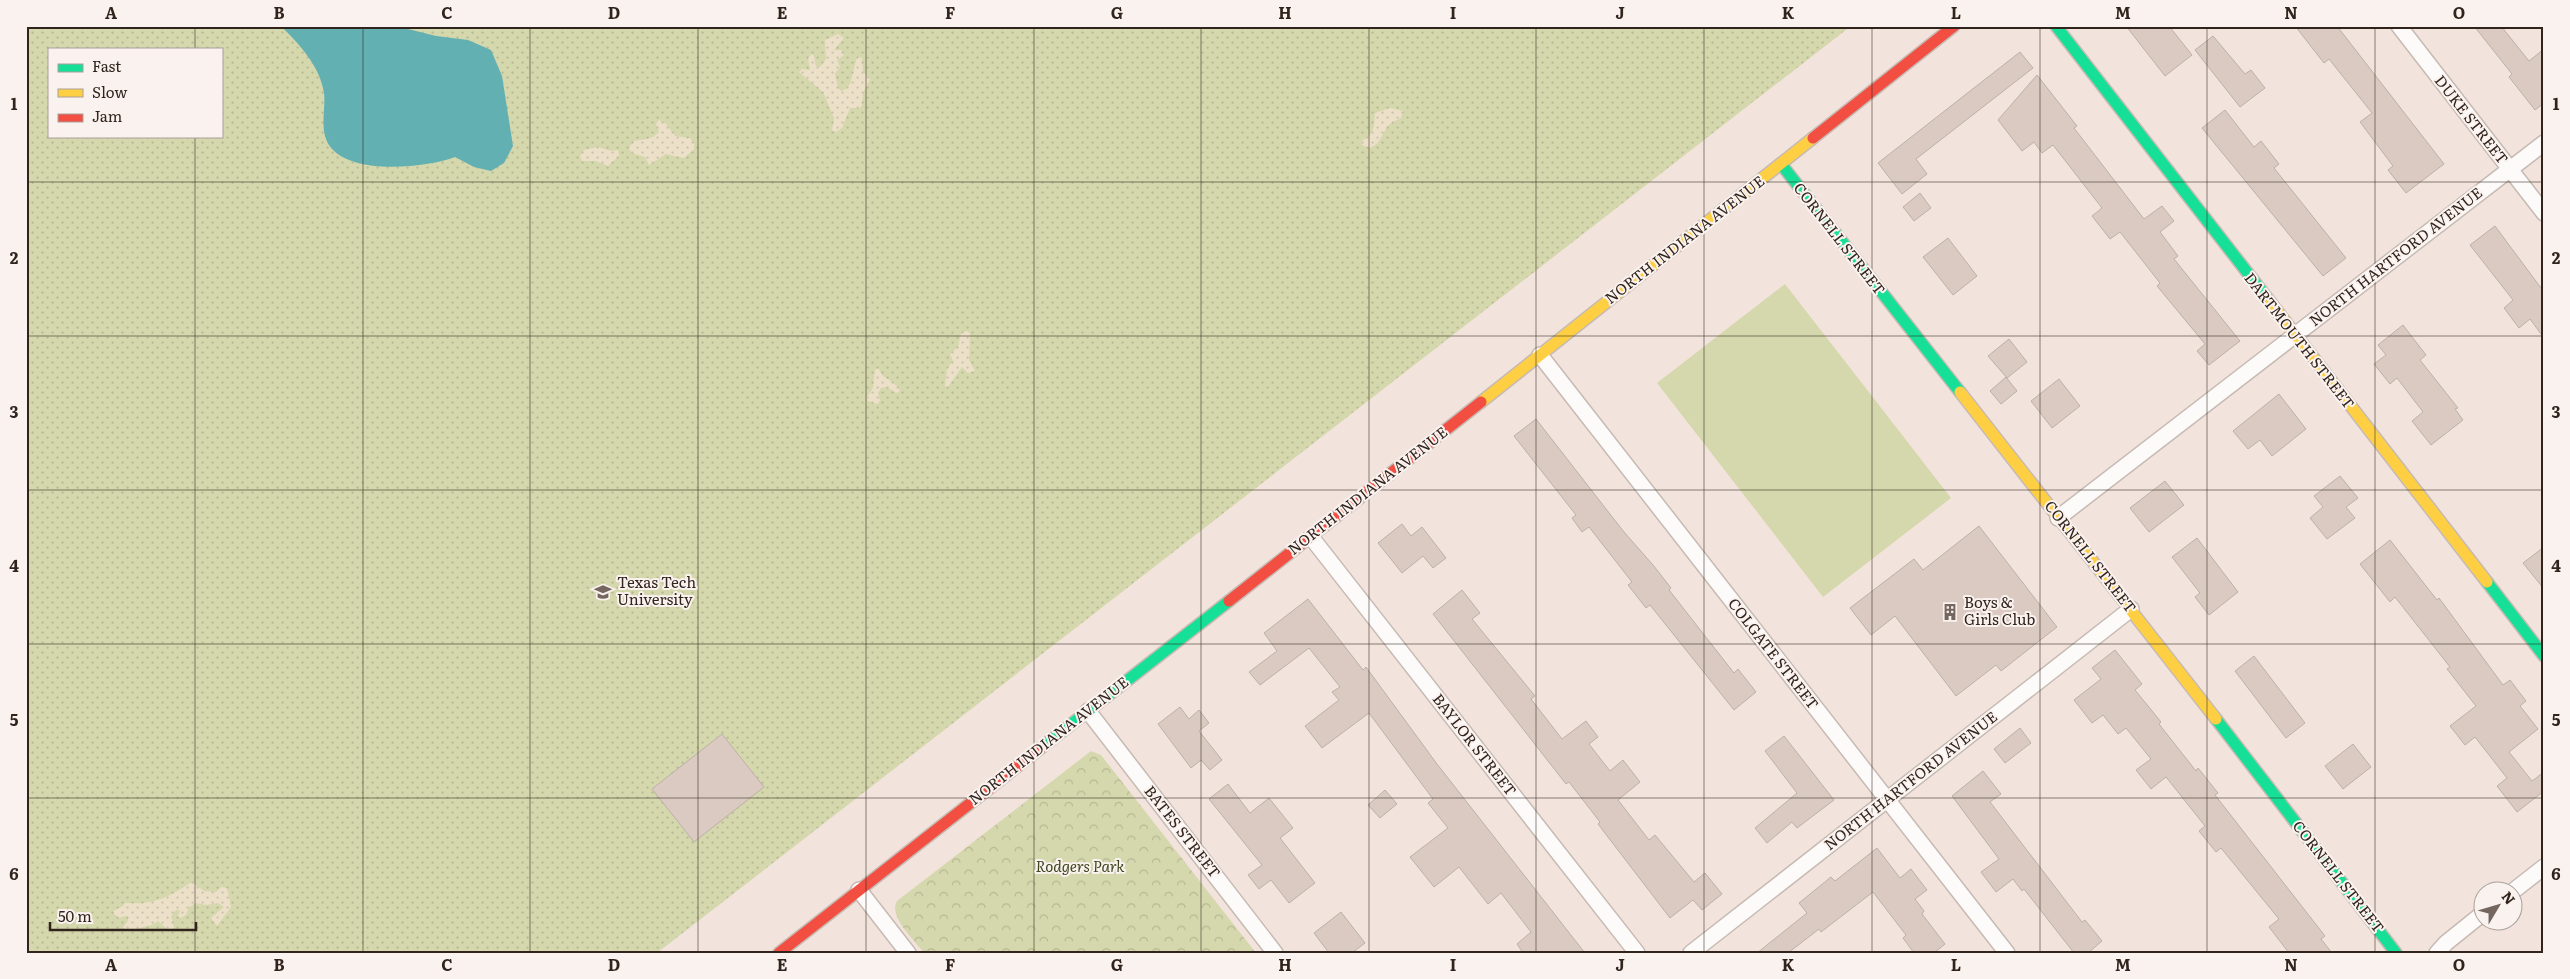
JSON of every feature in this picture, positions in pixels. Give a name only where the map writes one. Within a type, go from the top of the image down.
[{"type":"street","name":"NORTH INDIANA AVENUE","points":[[779,953],[1311,536],[1954,26]]},
{"type":"street","name":"DARTMOUTH STREET","points":[[2056,26],[2544,656]]},
{"type":"street","name":"DUKE STREET","points":[[2399,26],[2544,213]]},
{"type":"street","name":"NORTH HARTFORD AVENUE","points":[[2058,518],[2544,143]]},
{"type":"street","name":"CORNELL STREET","points":[[1781,164],[2131,609],[2396,953]]},
{"type":"street","name":"COLGATE STREET","points":[[1540,355],[2007,953]]},
{"type":"street","name":"BAYLOR STREET","points":[[1311,536],[1637,953]]},
{"type":"street","name":"NORTH HARTFORD AVENUE","points":[[1690,953],[2131,609]]},
{"type":"street","name":"BATES STREET","points":[[1088,711],[1275,953]]},
{"type":"street","points":[[2522,884],[2544,867]]},
{"type":"street","points":[[859,890],[908,953]]},
{"type":"street","points":[[2437,953],[2446,943],[2472,922]]},
{"type":"green space","name":"Texas Tech University","points":[[26,26],[1851,26],[657,953],[26,953]]},
{"type":"green space","points":[[1785,284],[1951,498],[1823,597],[1657,383]]},
{"type":"green space","name":"Rodgers Park","points":[[1091,751],[1101,755],[1256,953],[924,953],[899,921],[895,907],[897,901]]},
{"type":"sand","points":[[838,34],[844,38],[834,50],[841,50],[844,55],[837,60],[840,67],[835,74],[838,88],[841,91],[850,84],[857,57],[862,58],[863,72],[870,79],[863,93],[862,105],[860,108],[850,108],[842,128],[836,132],[832,130],[834,118],[823,92],[799,72],[802,69],[810,70],[808,58],[812,54],[816,66],[820,67],[826,59],[825,40]]},
{"type":"sand","points":[[1390,108],[1403,111],[1401,118],[1388,126],[1378,142],[1373,146],[1370,148],[1362,145],[1361,141],[1366,139],[1373,130],[1375,113]]},
{"type":"sand","points":[[659,120],[666,124],[675,136],[690,138],[694,144],[694,149],[684,158],[666,154],[649,165],[645,157],[632,153],[629,148],[634,141],[648,139],[657,135],[659,132],[656,124]]},
{"type":"sand","points":[[598,147],[611,151],[618,150],[619,156],[608,166],[596,161],[582,161],[580,156],[584,150]]},
{"type":"sand","points":[[967,331],[970,333],[969,360],[975,371],[968,373],[962,367],[948,387],[945,386],[947,369],[953,361],[950,354],[958,347],[961,333]]},
{"type":"sand","points":[[878,368],[882,375],[897,386],[900,391],[897,393],[886,387],[881,388],[878,393],[880,401],[877,404],[868,401],[866,398],[873,388],[875,370]]},
{"type":"sand","points":[[192,882],[204,891],[216,892],[221,887],[227,888],[231,907],[217,926],[211,918],[224,907],[218,903],[206,905],[196,903],[189,907],[186,915],[181,918],[178,916],[180,910],[176,910],[171,916],[174,928],[169,931],[158,921],[152,925],[126,931],[123,927],[128,921],[128,917],[119,918],[114,914],[113,911],[125,903],[145,903],[161,899]]},
{"type":"water","points":[[281,26],[396,26],[436,36],[468,40],[491,50],[502,76],[513,146],[504,163],[491,171],[474,167],[455,157],[426,164],[389,167],[353,162],[339,155],[329,145],[324,133],[324,93],[318,74],[308,56]]},
{"type":"building","points":[[2126,26],[2169,26],[2192,55],[2165,76]]},
{"type":"building","points":[[2295,26],[2337,26],[2444,164],[2406,193],[2388,170],[2393,166],[2360,122],[2372,113],[2329,59],[2324,63]]},
{"type":"building","points":[[2474,26],[2501,26],[2529,61],[2544,49],[2544,103],[2535,110],[2509,77],[2512,74]]},
{"type":"building","points":[[2213,36],[2245,74],[2251,70],[2265,88],[2240,107],[2195,50]]},
{"type":"building","points":[[2020,52],[2033,68],[1916,159],[1927,174],[1902,194],[1878,163]]},
{"type":"building","points":[[2037,75],[2077,126],[2074,128],[2144,219],[2162,206],[2174,221],[2160,232],[2178,256],[2174,259],[2240,341],[2209,365],[2197,351],[2205,344],[2157,286],[2160,283],[2120,232],[2110,239],[2092,216],[2102,208],[2053,145],[2042,153],[2034,142],[2022,151],[1998,120]]},
{"type":"building","points":[[2225,110],[2254,147],[2261,141],[2279,164],[2274,168],[2346,258],[2323,276],[2202,128]]},
{"type":"building","points":[[1920,193],[1931,208],[1914,221],[1903,207]]},
{"type":"building","points":[[2495,226],[2544,292],[2544,338],[2530,319],[2519,328],[2504,308],[2513,300],[2470,245]]},
{"type":"building","points":[[1948,238],[1977,276],[1953,295],[1923,257]]},
{"type":"building","points":[[2403,325],[2426,355],[2420,360],[2458,408],[2455,409],[2463,420],[2431,445],[2412,421],[2423,412],[2397,378],[2390,384],[2374,364],[2386,355],[2378,345]]},
{"type":"building","points":[[2009,339],[2027,362],[2007,378],[1988,356]]},
{"type":"building","points":[[2006,377],[2017,391],[2001,404],[1990,391]]},
{"type":"building","points":[[2059,379],[2080,406],[2052,428],[2031,401]]},
{"type":"building","points":[[2279,394],[2306,429],[2272,456],[2260,440],[2248,449],[2233,431]]},
{"type":"building","points":[[1536,419],[1624,532],[1671,588],[1669,590],[1734,673],[1738,669],[1756,692],[1734,710],[1650,605],[1646,608],[1628,585],[1632,582],[1589,527],[1582,532],[1572,518],[1576,515],[1514,436]]},
{"type":"building","points":[[2340,476],[2358,498],[2346,507],[2355,518],[2327,539],[2310,518],[2323,507],[2314,496]]},
{"type":"building","points":[[2165,481],[2184,505],[2149,532],[2130,508]]},
{"type":"building","points":[[1402,524],[1411,536],[1422,527],[1446,558],[1433,568],[1423,556],[1402,573],[1378,543]]},
{"type":"building","name":"Boys & Girls Club","points":[[1979,526],[2057,627],[2001,671],[1996,665],[1956,696],[1895,616],[1871,635],[1850,608],[1914,559],[1923,570]]},
{"type":"building","points":[[2197,538],[2238,592],[2209,615],[2195,597],[2200,593],[2172,557]]},
{"type":"building","points":[[2390,540],[2437,600],[2439,598],[2503,685],[2510,680],[2526,701],[2520,706],[2538,729],[2509,752],[2532,781],[2544,772],[2544,791],[2517,812],[2497,786],[2507,778],[2475,737],[2465,745],[2450,726],[2476,706],[2447,669],[2450,667],[2395,597],[2390,602],[2360,564]]},
{"type":"building","points":[[2544,547],[2544,589],[2523,563]]},
{"type":"building","points":[[1462,590],[1480,613],[1472,619],[1535,696],[1531,699],[1562,739],[1586,721],[1598,737],[1589,744],[1610,771],[1623,760],[1640,782],[1618,800],[1649,840],[1655,835],[1694,882],[1705,873],[1722,894],[1702,910],[1693,900],[1670,918],[1598,824],[1600,822],[1569,782],[1566,784],[1433,614]]},
{"type":"building","points":[[1308,599],[1363,670],[1366,667],[1437,764],[1585,953],[1523,953],[1517,944],[1531,932],[1501,893],[1488,904],[1459,867],[1434,887],[1410,857],[1448,828],[1428,803],[1433,799],[1369,713],[1322,748],[1305,726],[1339,700],[1332,692],[1340,687],[1309,648],[1260,685],[1249,672],[1277,651],[1264,633]]},
{"type":"building","points":[[2115,650],[2142,684],[2135,690],[2161,722],[2159,724],[2196,771],[2198,768],[2218,793],[2215,795],[2325,936],[2321,939],[2332,953],[2289,953],[2269,927],[2279,919],[2221,848],[2216,852],[2199,831],[2205,826],[2166,777],[2151,789],[2136,770],[2151,759],[2126,728],[2118,734],[2103,715],[2092,723],[2074,700],[2101,679],[2092,668]]},
{"type":"building","points":[[2254,656],[2305,723],[2286,738],[2235,671]]},
{"type":"building","points":[[1180,707],[1189,719],[1199,710],[1209,723],[1199,731],[1222,760],[1210,770],[1201,760],[1191,768],[1158,724]]},
{"type":"building","points":[[2020,728],[2031,743],[2005,763],[1994,749]]},
{"type":"building","points":[[722,734],[764,787],[694,842],[652,789]]},
{"type":"building","points":[[1784,736],[1834,800],[1797,828],[1792,822],[1767,843],[1755,828],[1797,793],[1765,751]]},
{"type":"building","points":[[2353,744],[2371,767],[2343,789],[2325,766]]},
{"type":"building","points":[[1983,771],[2001,794],[1990,802],[2082,922],[2085,920],[2102,941],[2088,953],[2074,953],[2024,889],[2022,891],[2013,879],[1996,892],[1981,872],[1999,859],[1952,796]]},
{"type":"building","points":[[1228,784],[1250,813],[1269,798],[1293,828],[1280,838],[1315,883],[1289,903],[1271,880],[1259,889],[1248,875],[1262,865],[1209,799]]},
{"type":"building","points":[[1385,790],[1397,804],[1380,818],[1368,805]]},
{"type":"building","points":[[1877,848],[1900,878],[1911,869],[1927,890],[1915,899],[1924,911],[1922,914],[1945,944],[1934,953],[1914,953],[1903,938],[1906,935],[1873,892],[1821,932],[1819,929],[1788,953],[1757,953],[1807,913],[1799,903],[1831,877],[1835,881]]},
{"type":"building","points":[[1341,912],[1365,943],[1352,953],[1329,953],[1314,933]]},
{"type":"traffic: fast","points":[[2056,26],[2271,303]]},
{"type":"traffic: fast","points":[[1781,164],[1960,392]]},
{"type":"traffic: fast","points":[[2487,582],[2544,656]]},
{"type":"traffic: fast","points":[[1042,747],[1229,601]]},
{"type":"traffic: fast","points":[[2216,719],[2396,953]]},
{"type":"traffic: slow","points":[[1481,402],[1813,138]]},
{"type":"traffic: slow","points":[[2271,303],[2487,582]]},
{"type":"traffic: slow","points":[[1960,392],[2216,719]]},
{"type":"traffic: jam","points":[[1813,138],[1954,26]]},
{"type":"traffic: jam","points":[[1229,601],[1481,402]]},
{"type":"traffic: jam","points":[[779,953],[1042,747]]},
{"type":"place","name":"Texas Tech University","points":[[603,592]]},
{"type":"place","name":"Boys & Girls Club","points":[[1950,612]]}]
